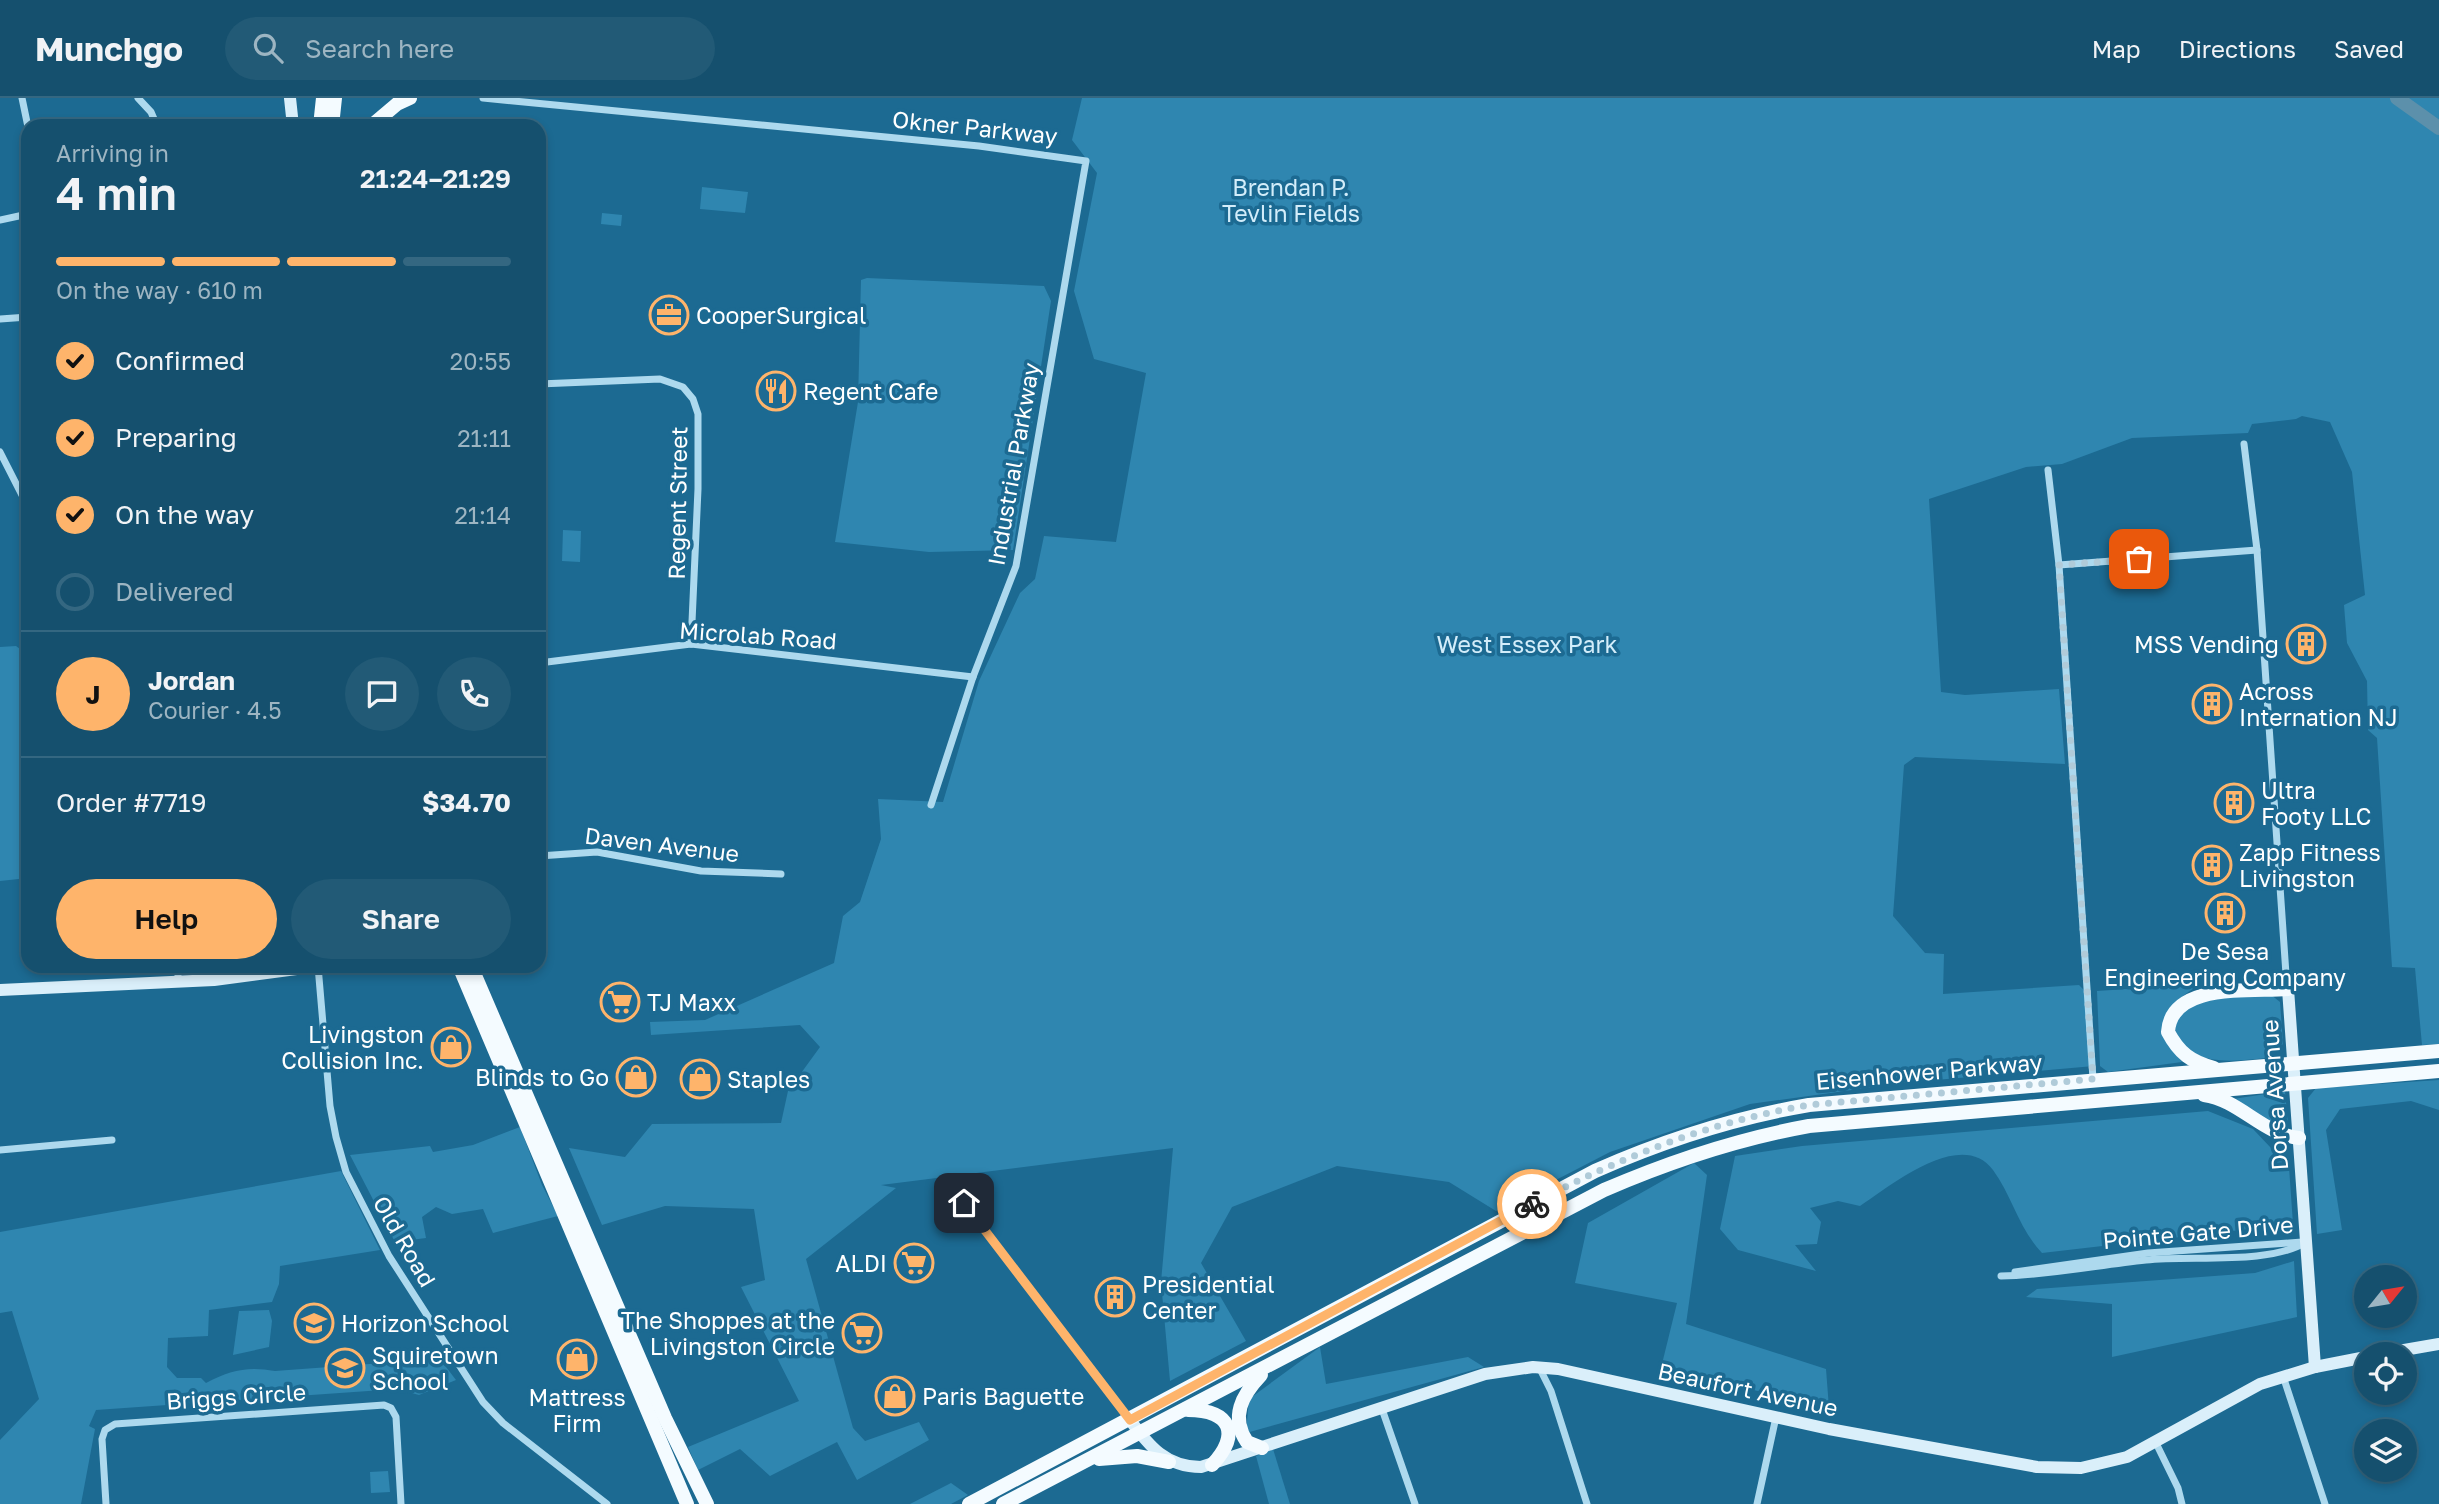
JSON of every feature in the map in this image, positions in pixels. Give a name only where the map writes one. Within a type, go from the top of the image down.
[{"type":"main road","points":[[321,119],[323,98]]},
{"type":"main road","points":[[333,119],[335,98]]},
{"type":"main road","points":[[376,119],[382,98]]},
{"type":"main road","points":[[381,119],[410,98]]},
{"type":"main road","points":[[462,973],[687,1504]]},
{"type":"main road","points":[[474,973],[665,1418],[707,1504]]},
{"type":"main road","points":[[2225,1071],[2201,1065],[2184,1056],[2168,1032],[2175,1011],[2186,1000],[2200,995],[2288,989]]},
{"type":"main road","name":"Eisenhower Parkway","points":[[969,1504],[1130,1420],[1419,1262],[1595,1171],[1682,1135],[1726,1122],[1809,1105],[2439,1051]]},
{"type":"main road","name":"Eisenhower Parkway","points":[[1003,1504],[1604,1190],[1688,1155],[1809,1126],[2439,1071]]},
{"type":"main road","points":[[2189,1093],[2212,1096],[2231,1104],[2269,1130],[2299,1138]]},
{"type":"main road","points":[[1262,1448],[1247,1442],[1243,1436],[1238,1410],[1251,1385],[1271,1365]]},
{"type":"main road","points":[[1186,1410],[1202,1410],[1218,1417],[1227,1427],[1230,1439],[1226,1450],[1212,1465]]},
{"type":"main road","points":[[1090,1460],[1137,1456],[1169,1462]]},
{"type":"street","points":[[22,98],[26,119]]},
{"type":"street","points":[[138,98],[154,119]]},
{"type":"street","points":[[290,98],[292,119]]},
{"type":"street","name":"Okner Parkway","points":[[483,98],[979,146],[1086,161]]},
{"type":"street","name":"Industrial Parkway","points":[[931,805],[973,677],[1016,566],[1086,161]]},
{"type":"street","points":[[0,220],[21,216]]},
{"type":"street","points":[[0,319],[21,318]]},
{"type":"street","name":"Regent Street","points":[[546,384],[660,380],[683,387],[693,399],[698,414],[698,489],[691,644]]},
{"type":"street","name":"Dorsa Avenue","points":[[2244,444],[2257,550],[2315,1367]]},
{"type":"street","points":[[0,452],[21,493]]},
{"type":"street","points":[[2048,470],[2059,565],[2093,1079]]},
{"type":"street","points":[[2059,565],[2257,550]]},
{"type":"street","name":"Microlab Road","points":[[546,662],[691,644],[973,677]]},
{"type":"street","name":"Daven Avenue","points":[[546,856],[597,852],[702,871],[781,874]]},
{"type":"street","points":[[178,973],[178,982]]},
{"type":"street","points":[[0,990],[178,982],[255,973]]},
{"type":"street","name":"Old Road","points":[[320,973],[336,1137],[346,1172],[388,1256],[483,1402],[503,1423],[607,1504]]},
{"type":"street","points":[[0,1150],[112,1140]]},
{"type":"street","points":[[951,1186],[1140,1433],[1169,1462]]},
{"type":"street","name":"Pointe Gate Drive","points":[[2306,1242],[2280,1254],[2148,1260],[2031,1275],[2001,1276],[2029,1269],[2148,1253],[2306,1242]]},
{"type":"street","points":[[2417,1349],[2439,1346]]},
{"type":"street","name":"Beaufort Avenue","points":[[1169,1462],[1191,1467],[1212,1465],[1494,1372],[1538,1367],[1558,1368],[1776,1417],[2059,1469],[2104,1464],[2127,1457],[2231,1398],[2283,1376],[2354,1359]]},
{"type":"street","points":[[1538,1367],[1550,1391],[1587,1504]]},
{"type":"street","points":[[2283,1376],[2325,1504]]},
{"type":"street","name":"Briggs Circle","points":[[106,1504],[102,1439],[105,1430],[115,1423],[384,1405],[391,1408],[396,1417],[401,1504]]},
{"type":"street","points":[[1382,1409],[1415,1504]]},
{"type":"street","points":[[1757,1504],[1776,1417]]},
{"type":"street","points":[[2155,1441],[2178,1488],[2182,1504]]},
{"type":"green space","name":"West Essex Park","points":[[1082,98],[2439,98],[2439,1044],[2422,1045],[2415,968],[2392,967],[2377,738],[2368,730],[2367,681],[2347,643],[2344,605],[2365,595],[2352,472],[2330,422],[2302,416],[2252,424],[2248,433],[2132,438],[2062,464],[2026,467],[1929,499],[1941,692],[1965,695],[2059,689],[2065,764],[1915,757],[1904,765],[1893,916],[1925,953],[1944,954],[1943,994],[2079,985],[2089,995],[2094,1066],[1902,1083],[1750,1104],[1610,1152],[1496,1211],[1449,1182],[1337,1166],[1232,1207],[1201,1263],[1246,1341],[1170,1381],[1161,1282],[1173,1148],[881,1185],[896,1188],[806,1259],[853,1428],[865,1441],[919,1422],[929,1440],[857,1480],[837,1442],[770,1476],[740,1449],[698,1470],[688,1447],[799,1401],[741,1287],[765,1280],[754,1209],[665,1206],[602,1225],[569,1148],[625,1157],[652,1124],[781,1123],[788,1091],[820,1047],[800,1025],[651,1035],[650,1022],[705,1020],[834,963],[843,916],[860,902],[881,839],[878,799],[943,802],[979,681],[1020,593],[1035,579],[1044,536],[1116,542],[1146,373],[1094,359],[1074,291],[1097,173],[1072,140]]},
{"type":"green space","points":[[702,187],[748,192],[745,213],[700,209]]},
{"type":"green space","points":[[602,213],[622,215],[621,226],[601,224]]},
{"type":"green space","points":[[867,278],[1044,286],[1051,301],[1013,550],[929,552],[835,542],[858,402],[861,280]]},
{"type":"green space","points":[[563,530],[581,531],[580,562],[562,561]]},
{"type":"green space","points":[[16,646],[21,650],[21,879],[0,881],[0,647]]},
{"type":"green space","points":[[2201,984],[2174,1005],[2167,1019],[2164,1038],[2182,1062],[2108,1072],[2100,1066],[2097,991]]},
{"type":"green space","points":[[2270,994],[2280,1002],[2283,1043],[2277,1057],[2231,1061],[2202,1057],[2190,1051],[2181,1041],[2174,1026],[2182,1014],[2203,1000],[2228,995]]},
{"type":"green space","points":[[2439,1080],[2439,1110],[2411,1101],[2340,1109],[2326,1130],[2342,1230],[2317,1234],[2308,1098],[2316,1088]]},
{"type":"green space","points":[[2285,1091],[2288,1125],[2275,1126],[2233,1099]]},
{"type":"green space","points":[[2208,1111],[2253,1129],[2289,1167],[2293,1224],[2042,1253],[2027,1234],[1993,1170],[1979,1158],[1963,1155],[1945,1157],[1925,1165],[1860,1206],[1838,1201],[1810,1208],[1821,1222],[1817,1244],[1795,1245],[1816,1271],[1738,1250],[1720,1229],[1735,1156],[1802,1146]]},
{"type":"green space","points":[[520,1127],[542,1185],[558,1216],[493,1233],[483,1209],[452,1214],[436,1207],[422,1217],[426,1238],[395,1242],[350,1155],[430,1146],[433,1152],[473,1145]]},
{"type":"green space","points":[[1694,1163],[1707,1175],[1686,1324],[1826,1369],[1829,1408],[1661,1368],[1677,1303],[1575,1283],[1588,1223]]},
{"type":"green space","points":[[341,1171],[380,1250],[280,1266],[279,1284],[272,1302],[209,1310],[208,1336],[168,1338],[167,1367],[177,1378],[201,1378],[206,1383],[239,1370],[275,1371],[410,1361],[433,1350],[456,1380],[419,1395],[397,1389],[96,1410],[89,1426],[95,1429],[81,1504],[0,1504],[0,1440],[39,1399],[12,1311],[0,1313],[0,1232]]},
{"type":"green space","points":[[2294,1261],[2297,1317],[2112,1357],[2112,1304],[2026,1297],[2037,1289],[2255,1273]]},
{"type":"green space","points":[[269,1310],[272,1321],[269,1347],[233,1355],[239,1311]]},
{"type":"green space","points":[[1320,1347],[1326,1384],[1468,1357],[1484,1367],[1246,1433],[1249,1399]]},
{"type":"green space","points":[[1273,1449],[1290,1504],[1269,1504],[1256,1456]]},
{"type":"green space","points":[[388,1471],[390,1492],[371,1493],[370,1472]]},
{"type":"green space","points":[[951,1483],[968,1495],[951,1504],[910,1504]]},
{"type":"waterway","points":[[2397,98],[2439,128]]},
{"type":"way so far","points":[[1532,1204],[1638,1152],[1704,1128],[1768,1112],[1809,1105],[2093,1079],[2059,565],[2139,559]]},
{"type":"place","name":"CooperSurgical","points":[[669,315]]},
{"type":"place","name":"Regent Cafe","points":[[776,391]]},
{"type":"place","name":"MSS Vending","points":[[2306,644]]},
{"type":"place","name":"Across Internation NJ","points":[[2212,704]]},
{"type":"place","name":"Ultra Footy LLC","points":[[2234,803]]},
{"type":"place","name":"Zapp Fitness Livingston","points":[[2212,865]]},
{"type":"place","name":"De Sesa Engineering Company","points":[[2225,913]]},
{"type":"place","name":"TJ Maxx","points":[[620,1002]]},
{"type":"place","name":"Livingston Collision Inc.","points":[[451,1047]]},
{"type":"place","name":"Blinds to Go","points":[[636,1077]]},
{"type":"place","name":"Staples","points":[[700,1079]]},
{"type":"place","name":"ALDI","points":[[914,1263]]},
{"type":"place","name":"Presidential Center","points":[[1115,1297]]},
{"type":"place","name":"Horizon School","points":[[314,1323]]},
{"type":"place","name":"The Shoppes at the Livingston Circle","points":[[862,1333]]},
{"type":"place","name":"Mattress Firm","points":[[577,1359]]},
{"type":"place","name":"Squiretown School","points":[[345,1368]]},
{"type":"place","name":"Paris Baguette","points":[[895,1396]]},
{"type":"route","points":[[964,1203],[1130,1420],[1419,1262],[1532,1204]]},
{"type":"park label","name":"Brendan P. Tevlin Fields","points":[[1291,200]]}]
